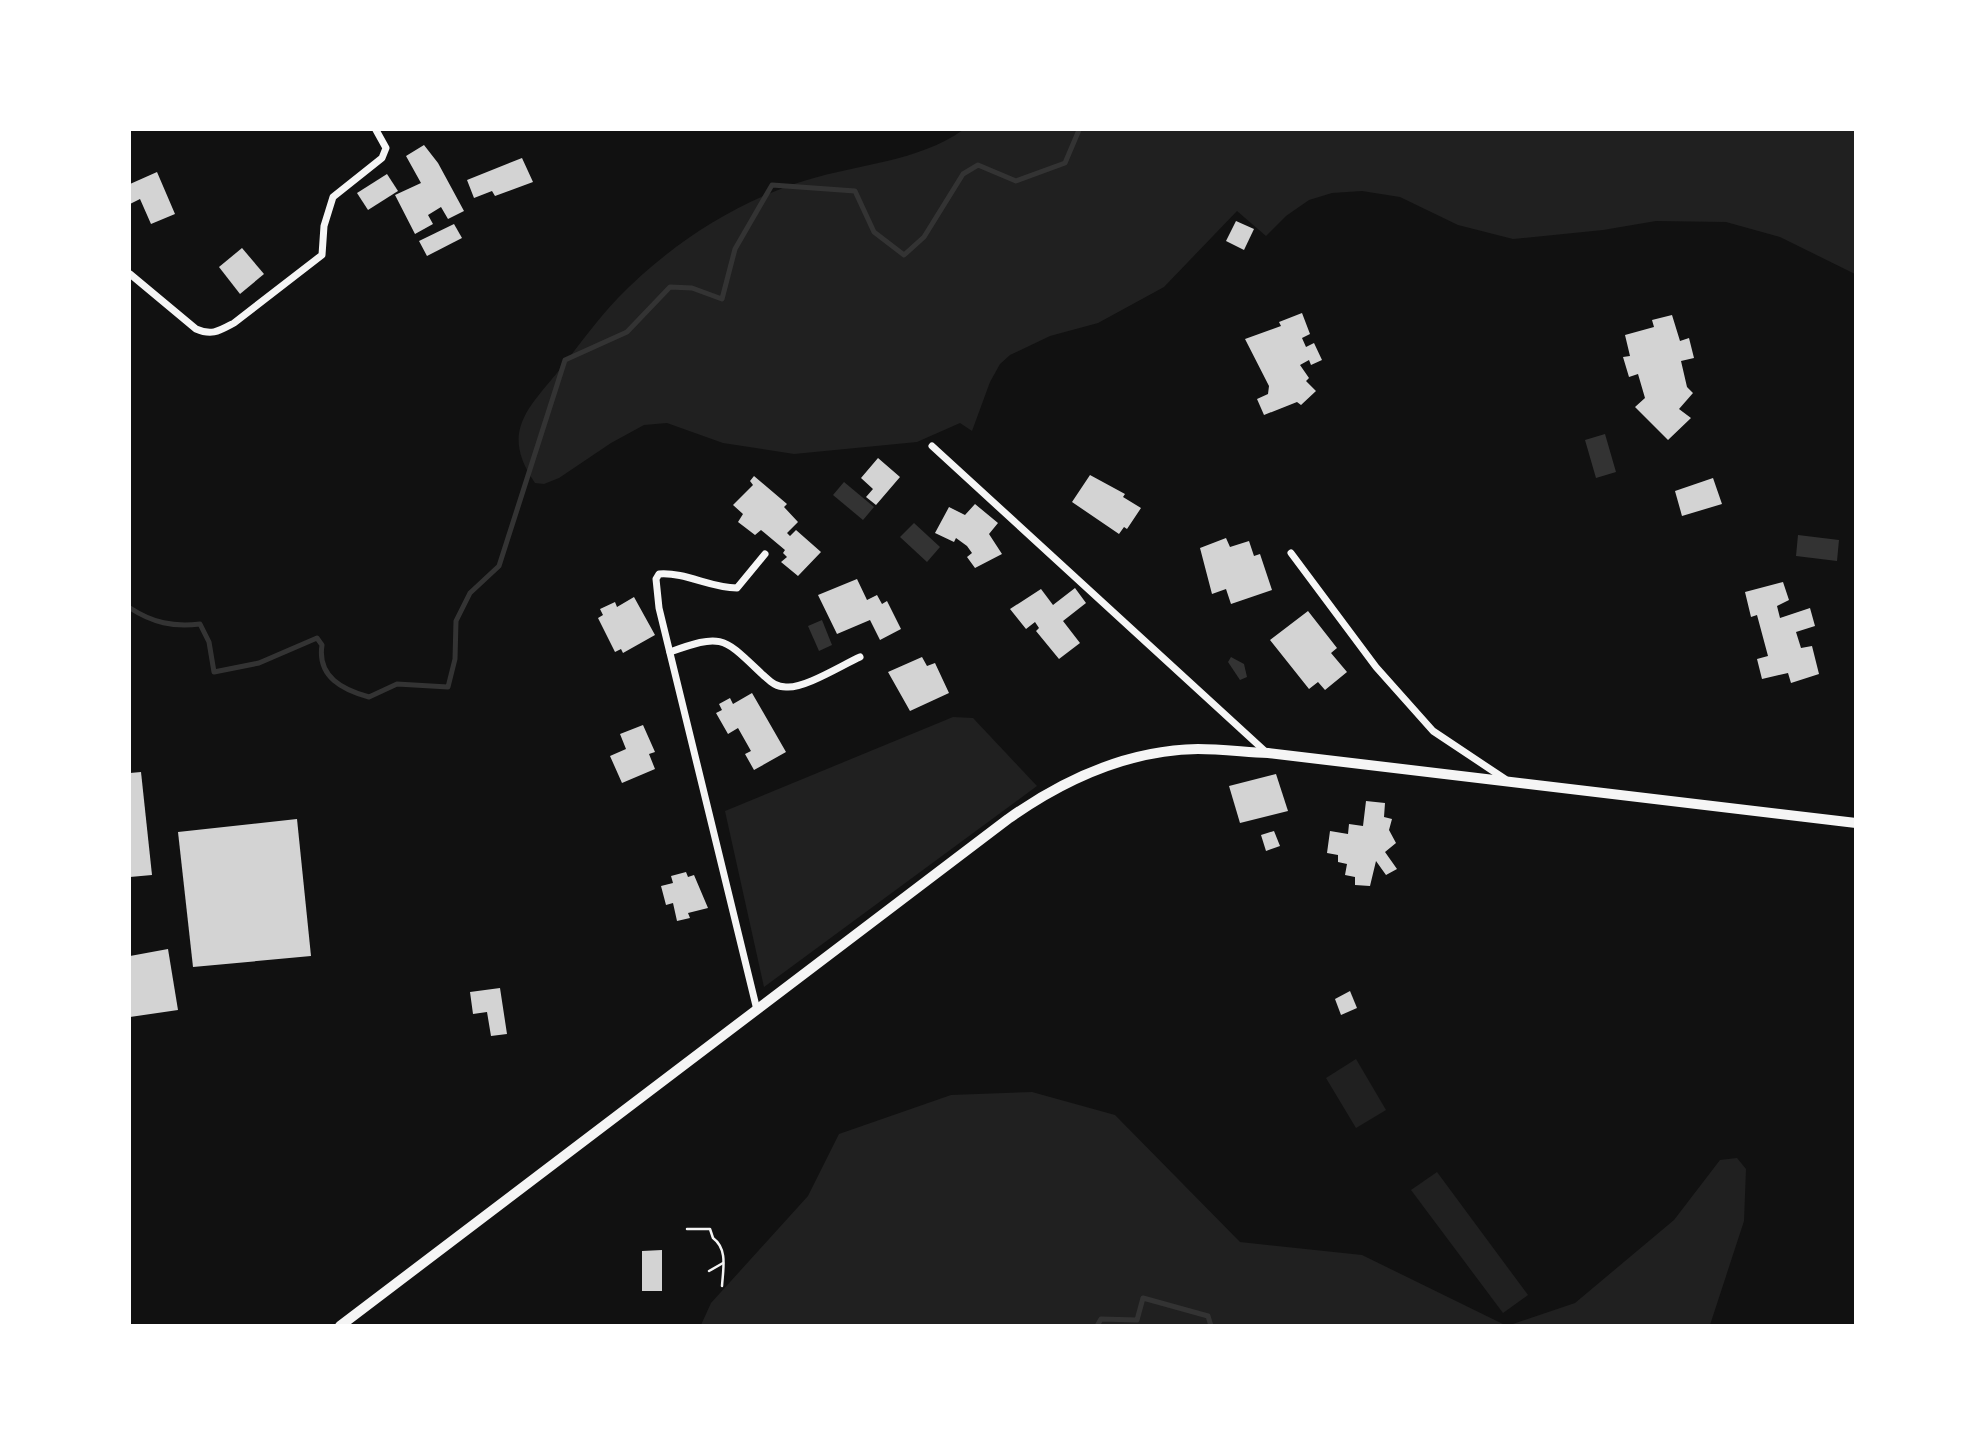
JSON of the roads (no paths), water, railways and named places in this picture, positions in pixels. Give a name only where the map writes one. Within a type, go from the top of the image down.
[{"type":"street","points":[[130,274],[196,329],[207,334],[218,332],[234,323],[322,256],[324,226],[333,197],[382,158],[386,148],[376,130]]},
{"type":"street","points":[[932,446],[1268,753]]},
{"type":"street","points":[[1291,553],[1376,667],[1433,731],[1506,780]]},
{"type":"street","points":[[757,1010],[659,608],[656,579],[659,574],[669,573],[719,588],[737,588],[765,554]]},
{"type":"street","points":[[670,652],[704,640],[720,640],[734,647],[774,685],[787,688],[860,657]]},
{"type":"street","points":[[340,1325],[1008,819],[1068,780],[1139,757],[1196,749],[1268,753],[1856,823]]},
{"type":"waterway","points":[[130,608],[164,623],[200,624],[209,642],[214,672],[259,663],[317,638],[322,645],[324,666],[328,674],[341,686],[359,694],[369,697],[397,684],[448,687],[455,659],[456,621],[470,593],[499,566],[565,360],[627,332],[670,287],[692,288],[722,299],[735,249],[772,185],[855,191],[874,232],[904,255],[924,237],[963,174],[978,165],[1016,181],[1065,163],[1079,130]]},
{"type":"waterway","points":[[1097,1326],[1101,1319],[1137,1320],[1143,1298],[1208,1316],[1211,1326]]}]
